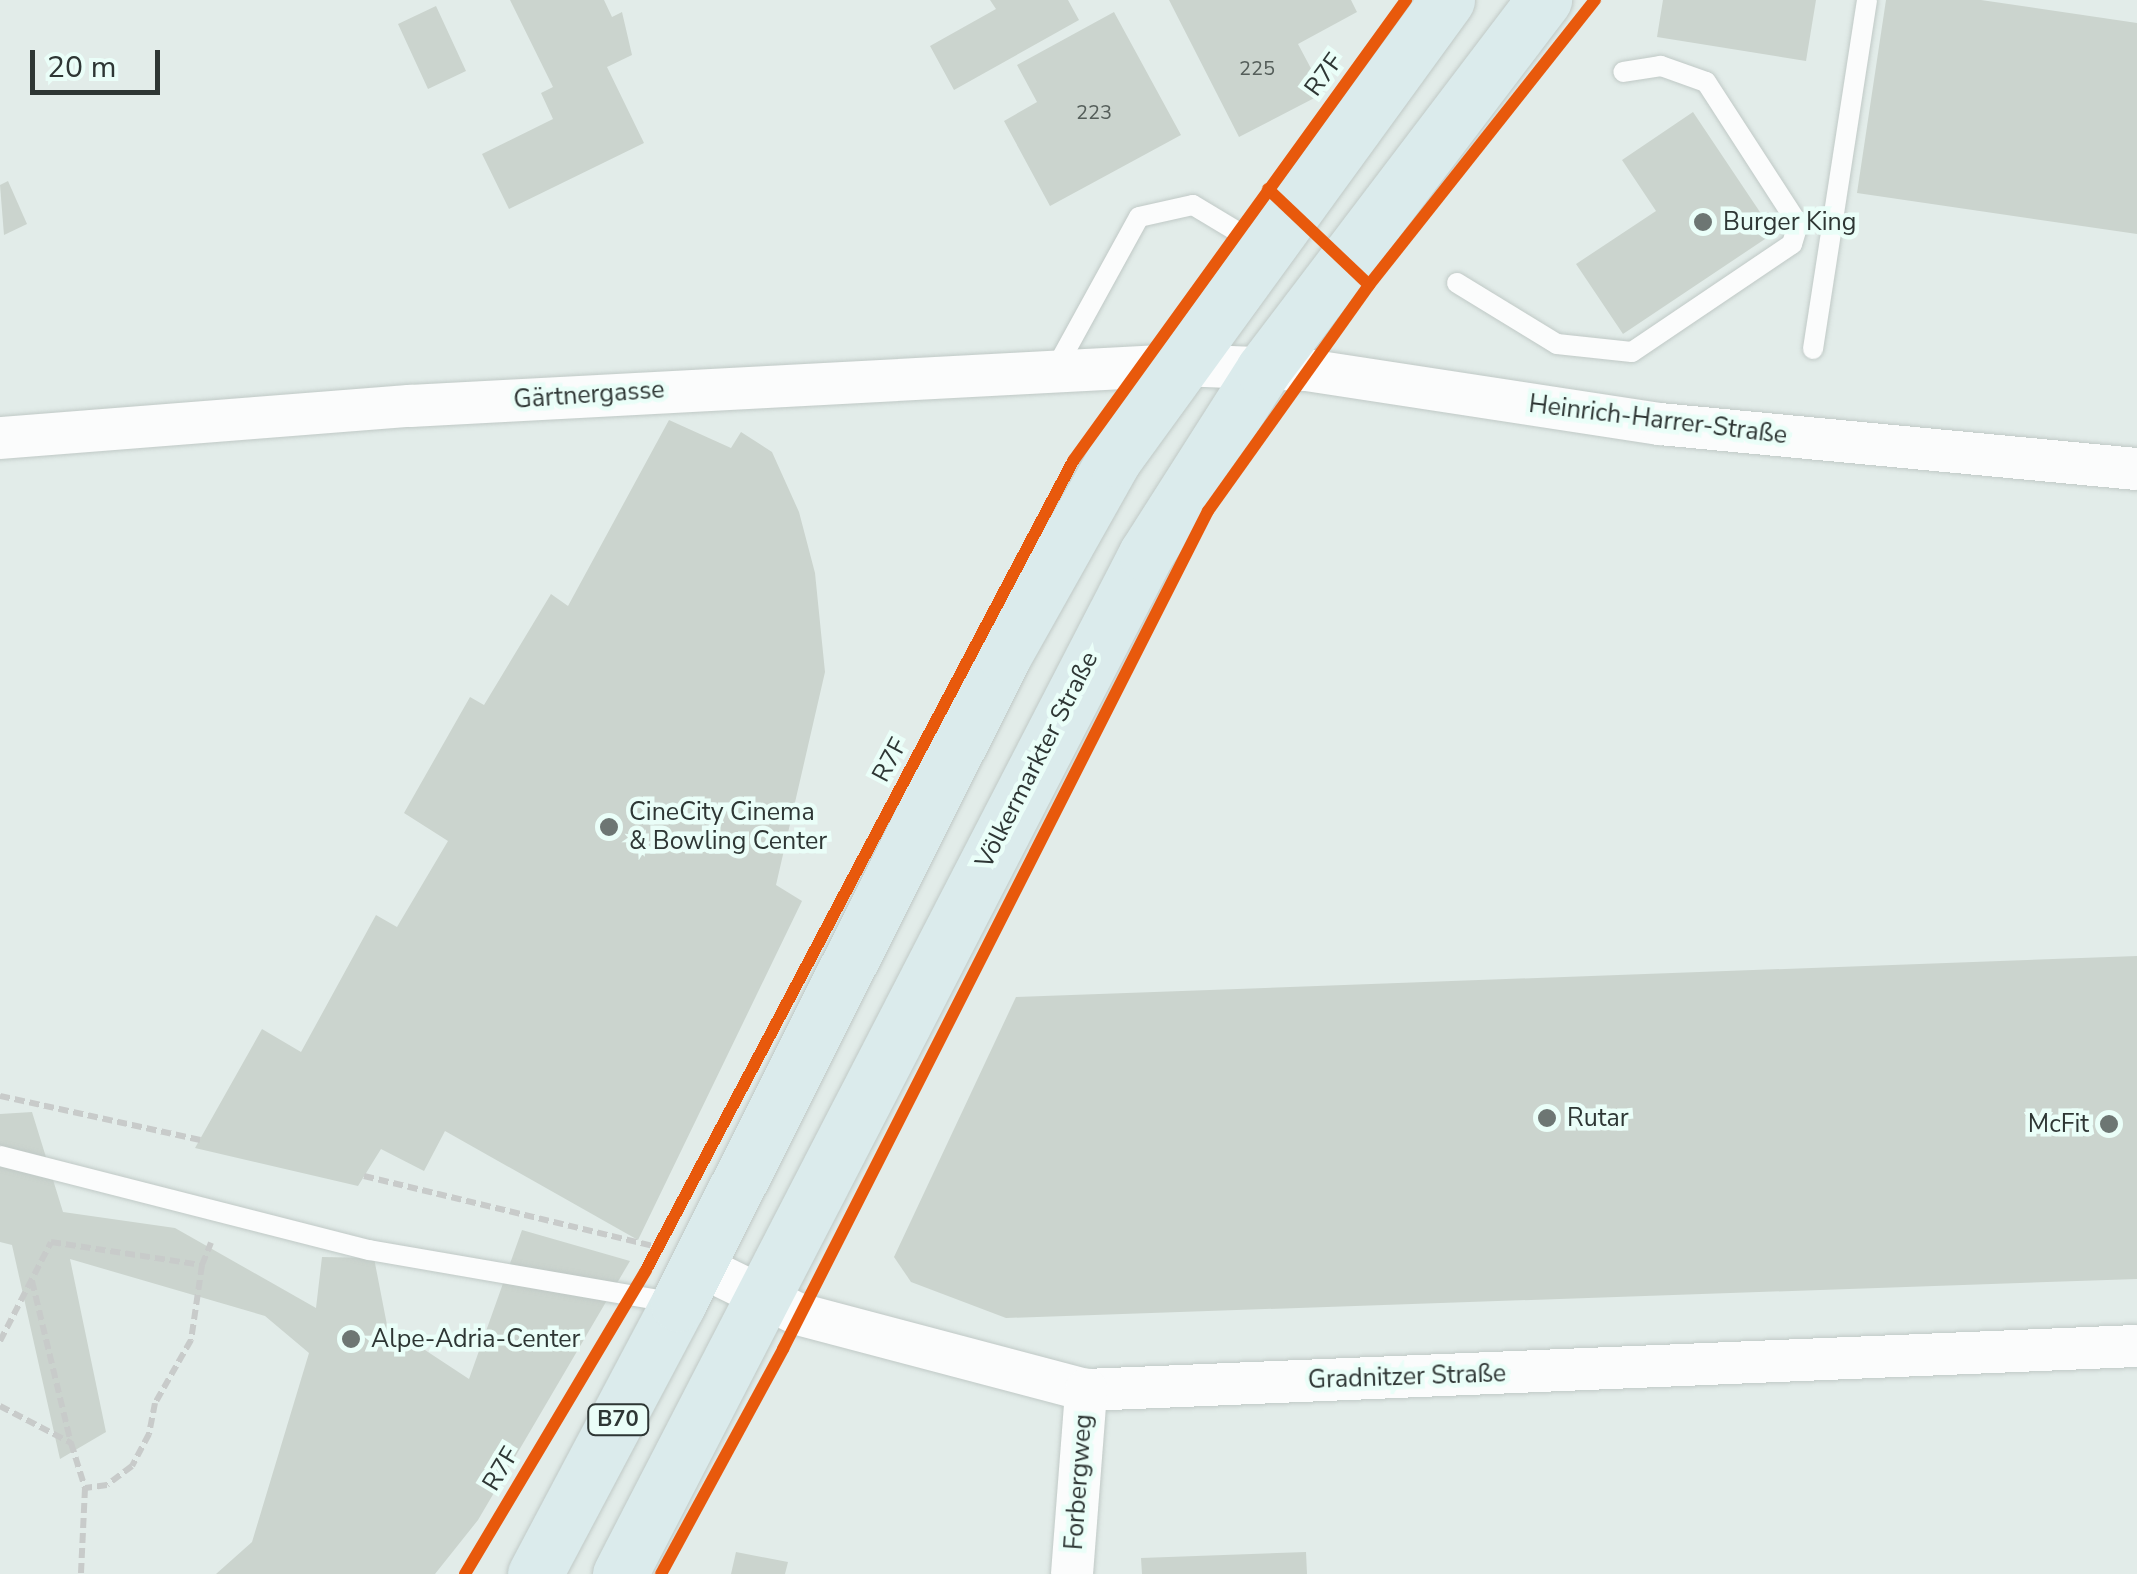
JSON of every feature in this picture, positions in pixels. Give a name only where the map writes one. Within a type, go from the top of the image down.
[{"type":"main road","name":"B70","points":[[535,1574],[667,1268],[1114,459],[1447,0]]},
{"type":"main road","name":"Völkermarkter Straße","points":[[620,1574],[766,1300],[1048,734],[1155,538],[1263,370],[1544,0]]},
{"type":"street","name":"Heinrich-Harrer-Straße","points":[[1180,365],[1306,370],[1660,424],[2137,469]]},
{"type":"street","name":"Gärtnergasse","points":[[0,438],[410,406],[1056,368],[1180,365]]},
{"type":"street","name":"Gradnitzer Straße","points":[[667,1268],[798,1314],[1086,1390],[2137,1346]]},
{"type":"street","name":"Forbergweg","points":[[1072,1574],[1086,1390]]},
{"type":"lane","points":[[1813,350],[1867,0]]},
{"type":"lane","points":[[1457,284],[1557,344],[1632,352],[1792,244],[1798,224],[1706,82],[1661,66],[1624,72]]},
{"type":"lane","points":[[1056,368],[1139,217],[1193,205],[1265,248]]},
{"type":"lane","points":[[0,1156],[369,1250],[667,1268]]},
{"type":"path","points":[[0,1096],[200,1140]]},
{"type":"path","points":[[364,1176],[667,1268]]},
{"type":"path","points":[[0,1341],[51,1242],[202,1265],[191,1340],[154,1402],[149,1434],[132,1466],[106,1486],[86,1488]]},
{"type":"path","points":[[32,1281],[71,1443],[86,1488],[81,1574]]},
{"type":"path","points":[[0,1406],[71,1443]]},
{"type":"building","points":[[510,0],[604,0],[612,17],[622,12],[632,55],[607,67],[644,143],[509,209],[482,154],[553,119],[541,93],[553,87]]},
{"type":"building","points":[[990,0],[1068,0],[1079,20],[954,90],[930,46],[996,9]]},
{"type":"building","points":[[1169,0],[1351,0],[1357,12],[1298,44],[1324,93],[1239,137]]},
{"type":"building","points":[[1663,0],[1816,0],[1806,61],[1657,37]]},
{"type":"building","points":[[1886,0],[1981,0],[2137,23],[2137,234],[1857,193]]},
{"type":"building","points":[[436,6],[466,71],[428,89],[398,24]]},
{"type":"building","points":[[1114,12],[1181,135],[1050,206],[1004,121],[1037,102],[1017,65]]},
{"type":"building","name":"Burger King","points":[[1693,112],[1774,233],[1623,334],[1576,264],[1656,211],[1622,160]]},
{"type":"building","points":[[8,181],[27,224],[4,235],[0,185]]},
{"type":"building","name":"CineCity Cinema & Bowling Center","points":[[669,420],[731,448],[741,432],[772,452],[799,512],[815,573],[825,672],[776,885],[802,901],[638,1240],[445,1131],[424,1171],[381,1149],[358,1186],[195,1148],[262,1029],[301,1052],[376,915],[397,927],[448,841],[404,813],[470,697],[484,705],[551,594],[568,606]]},
{"type":"building","name":"Rutar","points":[[2137,956],[2137,1279],[1006,1318],[911,1282],[894,1257],[1016,997]]},
{"type":"building","name":"Alpe-Adria-Center","points":[[32,1112],[63,1212],[175,1228],[316,1308],[322,1257],[374,1258],[387,1325],[469,1379],[522,1230],[630,1261],[478,1520],[435,1574],[216,1574],[252,1542],[309,1353],[265,1316],[70,1259],[106,1432],[60,1459],[12,1245],[0,1242],[0,1114]]},
{"type":"building","points":[[736,1552],[788,1562],[785,1574],[731,1574]]},
{"type":"building","points":[[1306,1552],[1307,1574],[1142,1574],[1141,1558]]},
{"type":"cycle path","name":"R7F","points":[[465,1574],[646,1270],[1073,461],[1406,0]]},
{"type":"cycle path","points":[[661,1574],[783,1349],[1208,511],[1369,285],[1595,0]]},
{"type":"cycle path","points":[[1268,189],[1369,285]]},
{"type":"place","name":"Burger King","points":[[1703,222]]},
{"type":"place","name":"CineCity Cinema & Bowling Center","points":[[609,827]]},
{"type":"place","name":"Rutar","points":[[1547,1118]]},
{"type":"place","name":"McFit","points":[[2109,1124]]},
{"type":"place","name":"Alpe-Adria-Center","points":[[351,1339]]}]
